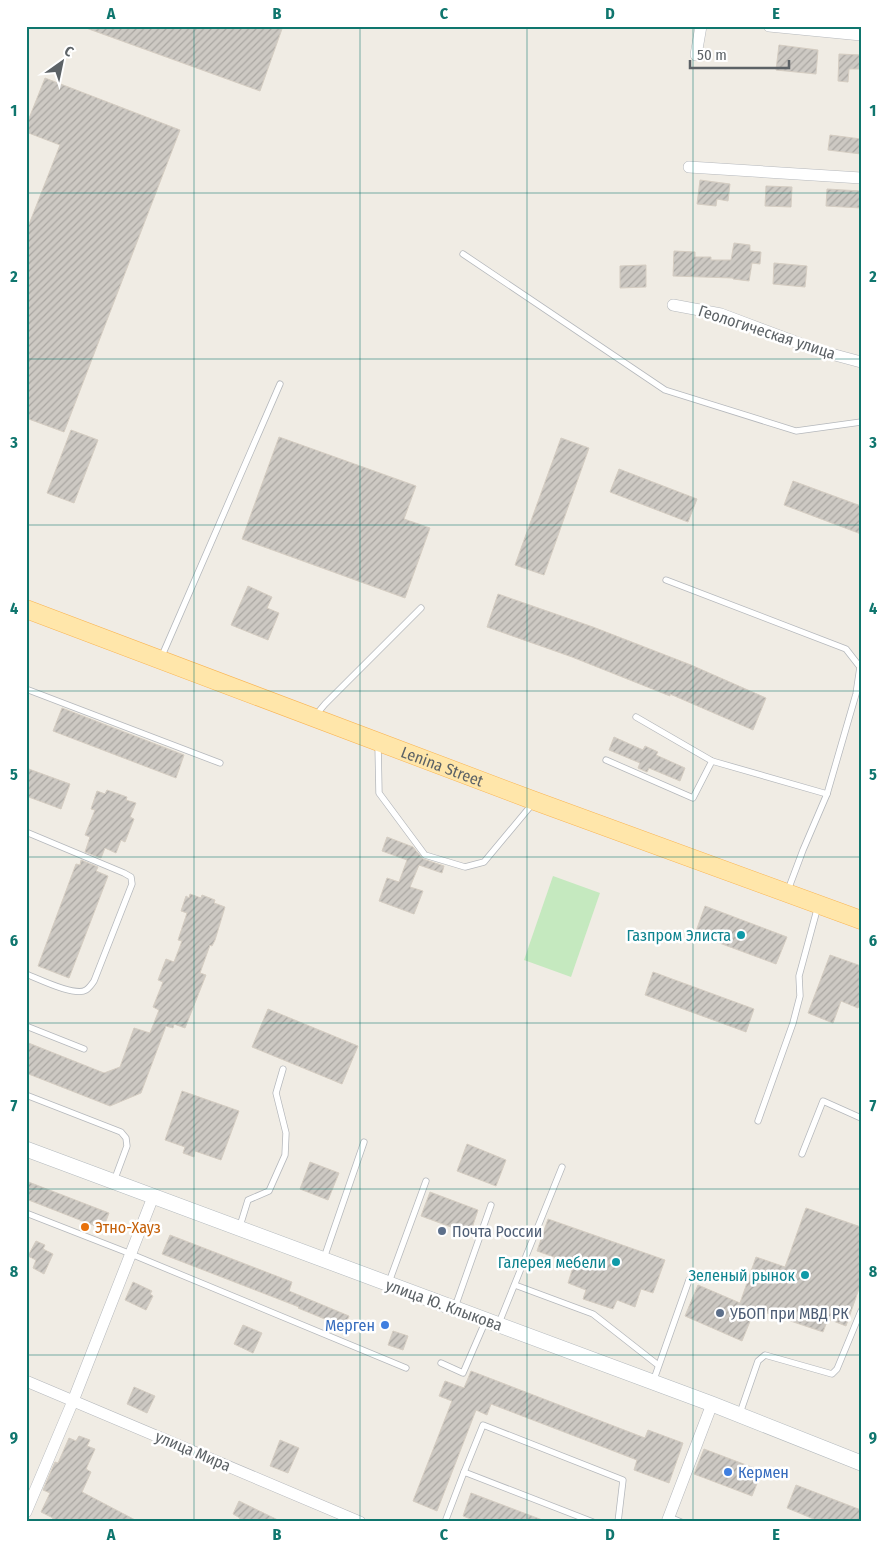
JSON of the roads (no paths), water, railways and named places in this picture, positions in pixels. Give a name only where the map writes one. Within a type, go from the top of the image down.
[{"type":"main road","name":"Lenina Street","points":[[26,609],[316,719],[861,920]]},
{"type":"main road","name":"улица Ю. Клыкова","points":[[26,1149],[712,1404],[861,1463]]},
{"type":"street","points":[[696,55],[701,26]]},
{"type":"street","points":[[769,26],[861,35]]},
{"type":"street","points":[[689,167],[861,178]]},
{"type":"street","name":"Геологическая улица","points":[[674,304],[721,314],[820,350],[861,362]]},
{"type":"street","points":[[26,1512],[73,1401],[153,1197]]},
{"type":"street","name":"улица Мира","points":[[26,1381],[360,1522]]},
{"type":"street","points":[[668,1519],[712,1404]]},
{"type":"lane","points":[[463,254],[666,390],[796,431],[861,422]]},
{"type":"lane","points":[[160,660],[280,384]]},
{"type":"lane","points":[[666,580],[846,649],[860,668],[856,694],[827,794],[803,850],[788,892]]},
{"type":"lane","points":[[316,719],[325,704],[421,608]]},
{"type":"lane","points":[[26,689],[220,764]]},
{"type":"lane","points":[[636,717],[712,761],[827,794]]},
{"type":"lane","points":[[378,742],[379,793],[425,855],[465,866],[484,862],[536,800]]},
{"type":"lane","points":[[606,760],[693,798],[712,761]]},
{"type":"lane","points":[[26,832],[124,873],[131,878],[132,884],[94,981],[87,990],[79,992],[68,990],[26,974]]},
{"type":"lane","points":[[758,1121],[793,1023],[800,996],[799,976],[819,904]]},
{"type":"lane","points":[[26,1026],[84,1049]]},
{"type":"lane","points":[[239,1228],[248,1200],[269,1191],[285,1155],[286,1133],[276,1093],[283,1069]]},
{"type":"lane","points":[[26,1095],[121,1132],[126,1138],[127,1146],[114,1182]]},
{"type":"lane","points":[[802,1154],[823,1101],[861,1118]]},
{"type":"lane","points":[[324,1260],[364,1142]]},
{"type":"lane","points":[[441,1364],[463,1373],[515,1285],[562,1167]]},
{"type":"lane","points":[[388,1284],[426,1181]]},
{"type":"lane","points":[[454,1308],[491,1205]]},
{"type":"lane","points":[[26,1213],[131,1254],[406,1368]]},
{"type":"lane","points":[[653,1382],[689,1280]]},
{"type":"lane","points":[[515,1285],[593,1314],[658,1365]]},
{"type":"lane","points":[[739,1415],[758,1361],[765,1355],[832,1374],[837,1369],[861,1311]]},
{"type":"lane","points":[[445,1522],[483,1425],[623,1480],[618,1522]]},
{"type":"lane","points":[[464,1472],[593,1522]]},
{"type":"lane","points":[[668,1519],[681,1522]]},
{"type":"place","name":"Газпром Элиста","points":[[741,935]]},
{"type":"place","name":"Этно-Хауз","points":[[85,1227]]},
{"type":"place","name":"Почта России","points":[[442,1231]]},
{"type":"place","name":"Галерея мебели","points":[[616,1262]]},
{"type":"place","name":"Зеленый рынок","points":[[805,1275]]},
{"type":"place","name":"УБОП при МВД РК","points":[[720,1313]]},
{"type":"place","name":"Мерген","points":[[385,1325]]},
{"type":"place","name":"Кермен","points":[[728,1472]]}]
